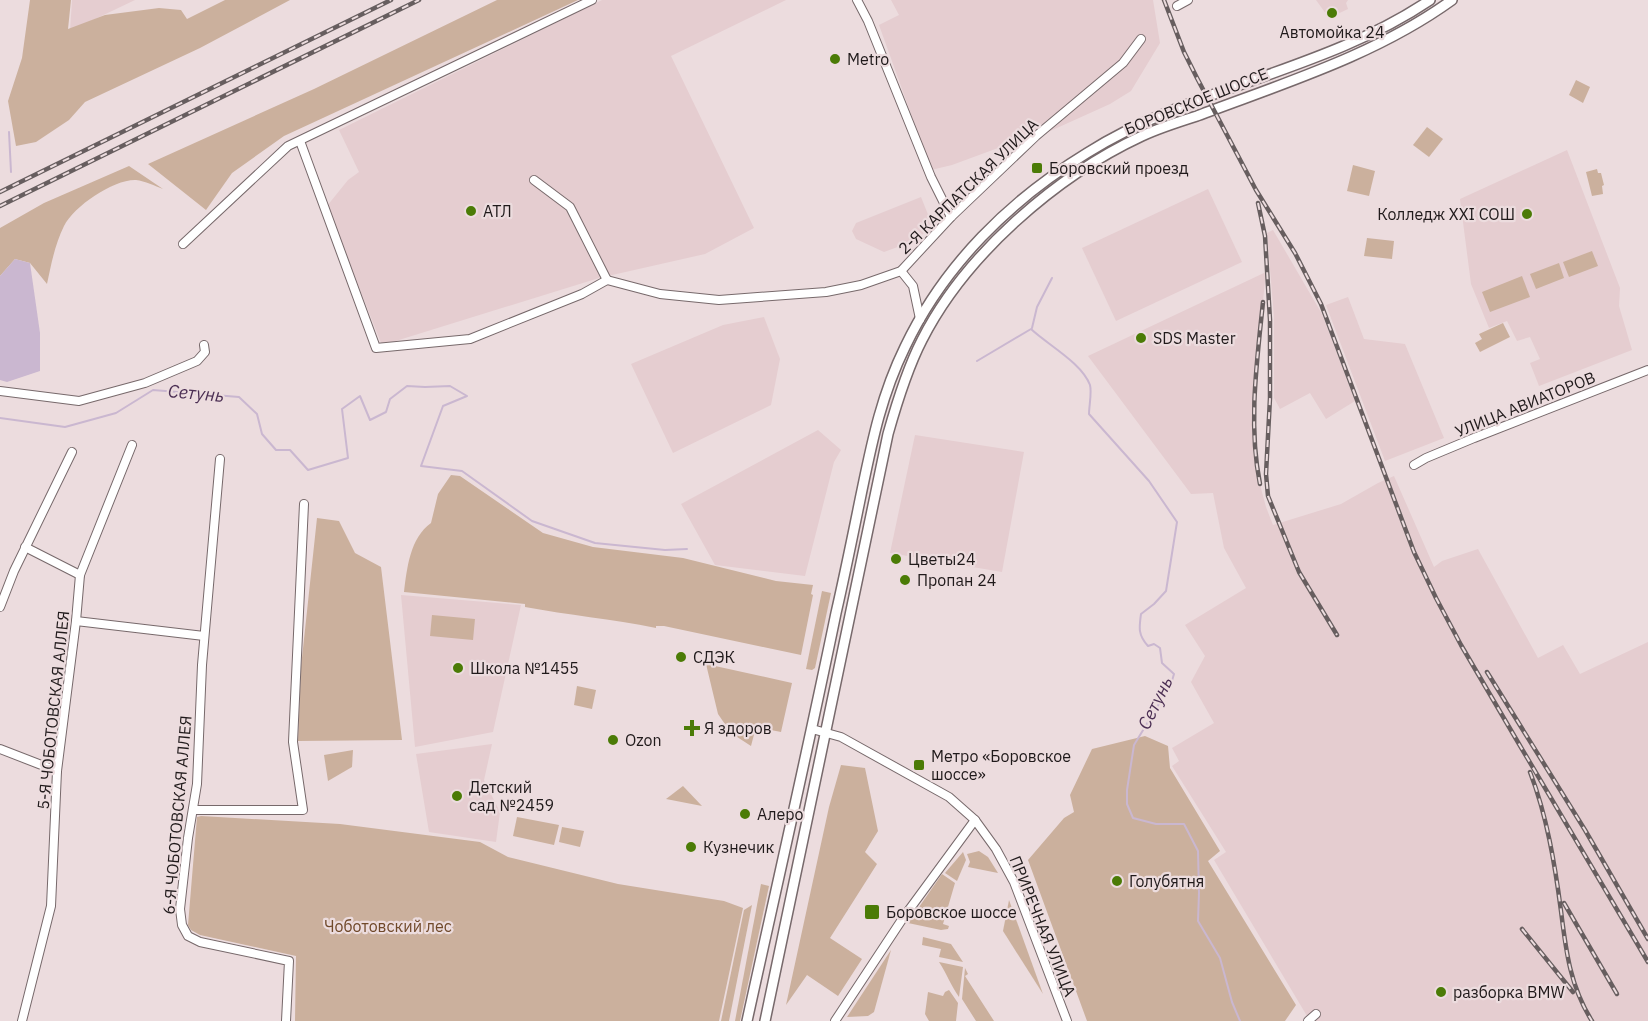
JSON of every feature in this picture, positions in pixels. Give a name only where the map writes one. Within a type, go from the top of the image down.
[{"type":"main road","name":"БОРОВСКОЕ ШОССЕ","points":[[747,1021],[813,729],[876,423],[898,362],[920,319],[948,277],[998,219],[1049,178],[1085,154],[1153,118],[1353,42],[1387,26],[1430,0]]},
{"type":"main road","name":"БОРОВСКОЕ ШОССЕ","points":[[765,1021],[827,733],[875,491],[895,410],[922,340],[946,302],[974,265],[1014,223],[1043,198],[1083,169],[1143,136],[1365,51],[1452,0]]},
{"type":"street","points":[[183,244],[288,146],[592,0]]},
{"type":"street","points":[[857,0],[868,21],[931,177],[951,217]]},
{"type":"street","points":[[1177,6],[1188,0]]},
{"type":"street","name":"2-Я КАРПАТСКАЯ УЛИЦА","points":[[607,280],[660,294],[719,300],[826,292],[861,285],[901,271],[951,217],[1036,136],[1123,63],[1141,39]]},
{"type":"street","points":[[300,141],[376,348],[470,339],[582,294],[607,280],[570,207],[534,180]]},
{"type":"street","points":[[901,271],[913,286],[920,319]]},
{"type":"street","points":[[0,391],[79,401],[146,383],[197,362],[205,352],[204,345]]},
{"type":"street","name":"УЛИЦА АВИАТОРОВ","points":[[1414,465],[1474,438],[1648,370]]},
{"type":"street","name":"5-Я ЧОБОТОВСКАЯ АЛЛЕЯ","points":[[22,1021],[51,906],[57,771],[80,575],[132,445]]},
{"type":"street","points":[[0,607],[25,547],[72,452]]},
{"type":"street","name":"6-Я ЧОБОТОВСКАЯ АЛЛЕЯ","points":[[220,459],[204,636],[197,784],[180,909],[182,925],[188,936],[200,942],[289,961],[286,1021]]},
{"type":"street","points":[[193,810],[303,810],[293,742],[304,504]]},
{"type":"street","points":[[25,547],[80,575]]},
{"type":"street","points":[[76,621],[204,636]]},
{"type":"street","name":"ПРИРЕЧНАЯ УЛИЦА","points":[[813,729],[841,737],[950,797],[975,820],[996,849],[1014,882],[1067,1021]]},
{"type":"street","points":[[0,749],[57,771]]},
{"type":"street","points":[[835,1021],[903,918],[975,820]]},
{"type":"street","points":[[1308,1021],[1316,1014]]},
{"type":"shaded area","points":[[72,0],[135,0],[70,31]]},
{"type":"shaded area","points":[[602,0],[786,0],[671,56],[754,228],[705,254],[599,278],[386,344],[381,343],[327,206],[348,180],[359,172],[339,130]]},
{"type":"shaded area","points":[[891,0],[1153,0],[1160,43],[1131,91],[1110,104],[1048,132],[1041,127],[1017,141],[952,165],[931,170],[879,25],[899,15]]},
{"type":"shaded area","name":"Автомойка 24","points":[[1316,0],[1348,0],[1346,3],[1348,9],[1329,18]]},
{"type":"shaded area","points":[[1567,150],[1620,288],[1619,306],[1632,350],[1539,386],[1530,363],[1540,359],[1530,337],[1517,341],[1507,321],[1489,328],[1471,284],[1460,199]]},
{"type":"shaded area","points":[[1208,189],[1242,262],[1116,321],[1082,248]]},
{"type":"shaded area","points":[[921,197],[929,217],[937,223],[914,241],[884,252],[856,239],[852,231],[856,223]]},
{"type":"shaded area","points":[[1273,230],[1322,314],[1355,401],[1326,419],[1310,393],[1280,409],[1274,398],[1274,317],[1267,233]]},
{"type":"shaded area","points":[[15,259],[30,263],[40,333],[40,371],[7,382],[0,380],[0,276]]},
{"type":"shaded area","points":[[1266,272],[1254,432],[1259,481],[1273,525],[1341,504],[1394,476],[1434,567],[1442,561],[1478,549],[1538,658],[1563,645],[1580,674],[1648,642],[1648,1021],[1310,1021],[1214,860],[1226,852],[1172,766],[1179,761],[1172,748],[1214,723],[1191,682],[1205,656],[1185,625],[1246,588],[1224,548],[1213,493],[1191,494],[1088,356]]},
{"type":"shaded area","points":[[1348,297],[1364,339],[1405,344],[1444,438],[1385,461],[1326,305]]},
{"type":"shaded area","points":[[764,317],[780,359],[771,405],[673,453],[631,364],[723,325]]},
{"type":"shaded area","points":[[818,430],[841,450],[834,462],[805,576],[715,565],[681,504]]},
{"type":"shaded area","points":[[915,435],[1024,452],[1002,572],[890,553]]},
{"type":"shaded area","name":"Школа №1455","points":[[401,595],[521,605],[493,732],[415,747]]},
{"type":"shaded area","name":"Детский сад №2459","points":[[492,744],[484,780],[500,812],[496,842],[429,832],[416,754]]},
{"type":"green space","points":[[30,0],[71,0],[68,29],[105,15],[159,8],[181,10],[187,19],[225,0],[290,0],[200,48],[85,102],[69,120],[36,142],[16,146],[8,101],[22,58]]},
{"type":"green space","points":[[497,0],[578,0],[284,136],[232,173],[206,210],[148,164],[314,89]]},
{"type":"green space","points":[[1576,80],[1590,87],[1583,103],[1569,95]]},
{"type":"green space","points":[[1427,127],[1443,139],[1429,157],[1413,145]]},
{"type":"green space","points":[[1353,165],[1375,171],[1369,196],[1347,191]]},
{"type":"green space","points":[[129,166],[163,189],[146,182],[127,181],[106,189],[85,202],[64,226],[47,284],[30,263],[15,259],[0,276],[0,228],[44,203]]},
{"type":"green space","points":[[1597,169],[1598,173],[1601,173],[1604,185],[1602,186],[1603,194],[1592,196],[1586,172]]},
{"type":"green space","points":[[1367,238],[1394,241],[1392,259],[1364,256]]},
{"type":"green space","points":[[1592,251],[1598,266],[1569,277],[1563,262]]},
{"type":"green space","points":[[1559,263],[1564,278],[1536,289],[1530,274]]},
{"type":"green space","points":[[1522,276],[1530,297],[1490,312],[1482,292]]},
{"type":"green space","points":[[1503,323],[1510,337],[1480,352],[1475,343],[1482,339],[1479,334]]},
{"type":"green space","points":[[451,475],[460,476],[543,533],[593,547],[683,558],[776,581],[813,585],[801,655],[664,626],[656,626],[656,628],[541,610],[525,607],[525,604],[404,592],[408,564],[414,545],[424,529],[431,523],[438,494]]},
{"type":"green space","points":[[317,518],[339,521],[355,553],[381,567],[402,740],[298,741],[301,667]]},
{"type":"green space","points":[[822,591],[831,593],[815,668],[812,670],[806,669]]},
{"type":"green space","points":[[432,615],[475,619],[473,640],[430,636]]},
{"type":"green space","points":[[706,664],[792,683],[781,732],[756,727],[751,746],[731,733],[718,714]]},
{"type":"green space","points":[[577,686],[596,690],[592,709],[574,705]]},
{"type":"green space","points":[[1145,736],[1168,746],[1170,768],[1220,851],[1208,861],[1296,1005],[1285,1021],[1087,1021],[1028,860],[1064,818],[1074,812],[1070,795],[1092,749]]},
{"type":"green space","points":[[353,750],[352,767],[328,781],[324,755]]},
{"type":"green space","points":[[841,765],[865,768],[878,831],[865,852],[877,864],[830,938],[862,959],[838,996],[807,975],[786,1005],[829,807]]},
{"type":"green space","points":[[683,786],[702,806],[666,799]]},
{"type":"green space","name":"Чоботовский лес","points":[[197,817],[340,824],[480,842],[508,857],[618,884],[724,901],[743,908],[719,1021],[295,1021],[296,956],[200,935],[191,930],[188,925]]},
{"type":"green space","points":[[517,817],[559,825],[554,845],[513,836]]},
{"type":"green space","points":[[562,827],[584,831],[580,847],[559,842]]},
{"type":"green space","points":[[979,851],[988,857],[998,873],[968,867],[970,862],[967,854]]},
{"type":"green space","points":[[963,852],[966,860],[957,881],[945,873]]},
{"type":"green space","points":[[942,874],[955,883],[943,924],[949,926],[948,929],[941,930],[908,923]]},
{"type":"green space","points":[[761,884],[769,886],[740,1021],[735,1021]]},
{"type":"green space","points":[[1009,900],[1043,994],[1003,931]]},
{"type":"green space","points":[[752,905],[729,1021],[721,1021],[744,910]]},
{"type":"green space","points":[[923,937],[951,944],[963,962],[939,957],[941,949],[922,945]]},
{"type":"green space","points":[[891,950],[874,1012],[868,1016],[847,1017]]},
{"type":"green space","points":[[939,962],[963,967],[959,997],[954,989]]},
{"type":"green space","points":[[965,968],[968,974],[965,976],[994,1021],[976,1021],[962,999]]},
{"type":"green space","points":[[949,990],[958,1003],[956,1021],[929,1021],[925,1014],[928,992],[943,996]]},
{"type":"waterway","points":[[9,132],[11,172]]},
{"type":"waterway","points":[[1032,328],[1037,307],[1052,278]]},
{"type":"waterway","name":"Сетунь","points":[[977,361],[1031,329],[1064,355],[1080,369],[1090,385],[1089,414],[1149,481],[1177,522],[1166,591],[1141,614],[1140,627],[1145,642],[1148,646],[1154,644],[1160,648],[1162,663],[1174,674],[1171,684],[1134,745],[1127,804],[1133,818],[1156,824],[1184,824],[1198,851],[1198,921],[1220,958],[1232,1002],[1240,1021]]},
{"type":"waterway","name":"Сетунь","points":[[0,418],[65,427],[116,413],[153,390],[239,397],[257,414],[262,434],[276,450],[290,450],[308,470],[348,458],[342,409],[360,396],[370,420],[386,412],[390,399],[407,386],[450,386],[467,396],[443,406],[421,466],[462,471],[532,521],[595,543],[665,550],[687,549]]},
{"type":"railway","points":[[0,192],[391,0]]},
{"type":"railway","points":[[0,206],[419,0]]},
{"type":"railway","points":[[1164,0],[1184,52],[1197,78],[1256,190],[1295,253],[1321,304],[1414,552],[1436,598],[1461,645],[1648,962]]},
{"type":"railway","points":[[1258,203],[1265,236],[1270,320],[1270,398],[1266,474],[1268,496],[1299,572],[1337,635]]},
{"type":"railway","points":[[1260,484],[1256,462],[1254,416],[1263,302]]},
{"type":"railway","points":[[1487,672],[1585,830],[1648,939]]},
{"type":"railway","points":[[1530,772],[1550,841],[1570,968],[1579,995],[1592,1021]]},
{"type":"railway","points":[[1564,903],[1617,994]]},
{"type":"railway","points":[[1522,929],[1573,992]]},
{"type":"place","name":"Автомойка 24","points":[[1332,13]]},
{"type":"place","name":"Metro","points":[[835,59]]},
{"type":"place","name":"Боровский проезд","points":[[1037,168]]},
{"type":"place","name":"АТЛ","points":[[471,211]]},
{"type":"place","name":"Колледж XXI СОШ","points":[[1527,214]]},
{"type":"place","name":"SDS Master","points":[[1141,338]]},
{"type":"place","name":"Цветы24","points":[[896,559]]},
{"type":"place","name":"Пропан 24","points":[[905,580]]},
{"type":"place","name":"СДЭК","points":[[681,657]]},
{"type":"place","name":"Школа №1455","points":[[458,668]]},
{"type":"place","name":"Я здоров","points":[[692,728]]},
{"type":"place","name":"Ozon","points":[[613,740]]},
{"type":"place","name":"Метро «Боровское шоссе»","points":[[919,765]]},
{"type":"place","name":"Детский сад №2459","points":[[457,796]]},
{"type":"place","name":"Алеро","points":[[745,814]]},
{"type":"place","name":"Кузнечик","points":[[691,847]]},
{"type":"place","name":"Голубятня","points":[[1117,881]]},
{"type":"place","name":"Боровское шоссе","points":[[872,912]]},
{"type":"place","name":"разборка BMW","points":[[1441,992]]}]
